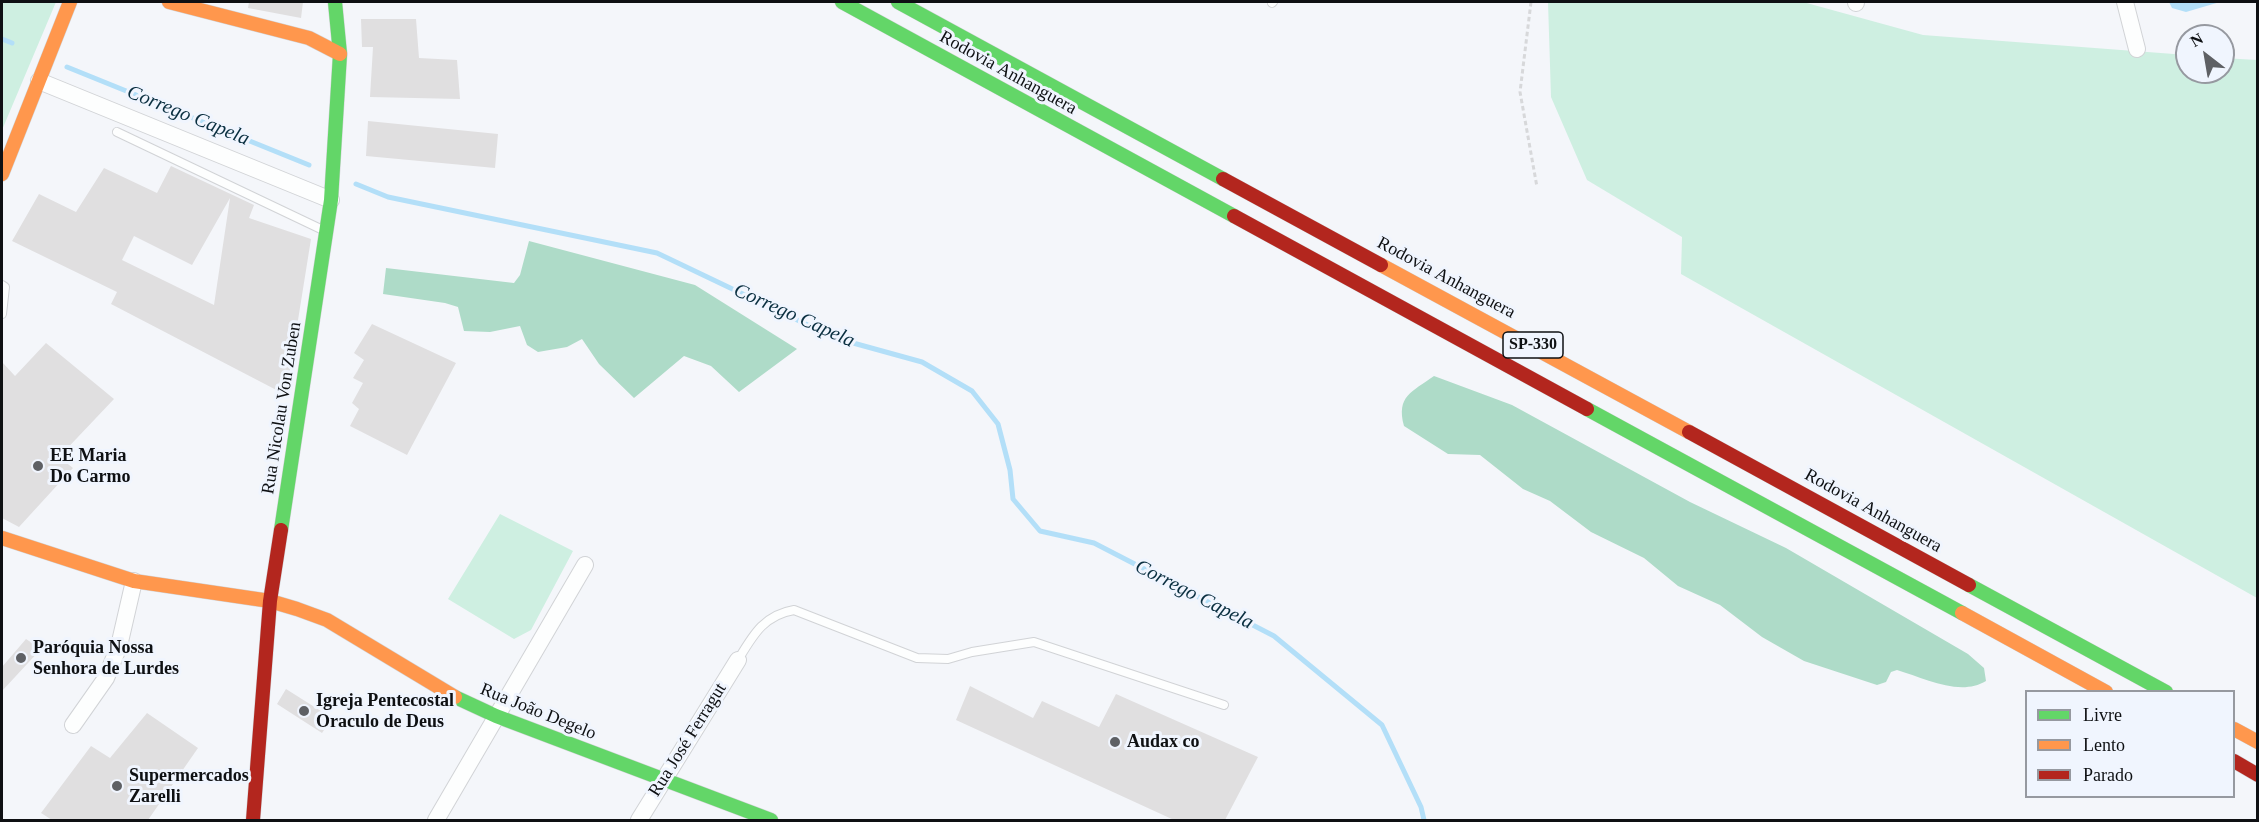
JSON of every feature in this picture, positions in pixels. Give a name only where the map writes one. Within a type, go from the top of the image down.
[{"type":"main road","points":[[2,174],[70,2]]},
{"type":"main road","points":[[169,2],[309,38],[340,54]]},
{"type":"main road","points":[[309,38],[322,28],[333,2]]},
{"type":"main road","name":"Rua Nicolau Von Zuben","points":[[253,820],[270,601],[331,200],[340,54],[333,2]]},
{"type":"main road","name":"Rodovia Anhanguera","points":[[842,2],[2102,690]]},
{"type":"main road","name":"Rodovia Anhanguera","points":[[898,2],[2162,690]]},
{"type":"main road","name":"Rua João Degelo","points":[[2,538],[134,581],[270,601],[327,620],[453,696],[496,716],[771,820]]},
{"type":"main road","points":[[2235,730],[2258,742]]},
{"type":"main road","points":[[2235,762],[2258,775]]},
{"type":"street","points":[[2125,2],[2137,49]]},
{"type":"street","points":[[39,81],[331,200]]},
{"type":"street","points":[[436,820],[585,566]]},
{"type":"street","points":[[73,725],[106,678],[118,646],[134,581]]},
{"type":"street","name":"Rua José Ferragut","points":[[639,820],[738,660]]},
{"type":"lane","points":[[117,132],[314,224],[327,233]]},
{"type":"lane","points":[[2,285],[5,287],[2,314]]},
{"type":"lane","points":[[738,660],[755,633],[776,613],[794,610],[917,658],[948,659],[972,651],[1034,642],[1224,705]]},
{"type":"path","points":[[1531,2],[1520,92],[1537,188]]},
{"type":"green space","points":[[2,2],[56,2],[2,130]]},
{"type":"green space","points":[[1548,2],[1803,2],[1923,35],[2175,54],[2175,84],[2235,84],[2235,59],[2257,60],[2257,598],[1681,274],[1682,237],[1587,180],[1551,97]]},
{"type":"green space","points":[[529,241],[695,285],[797,349],[739,392],[711,366],[684,356],[634,398],[599,364],[582,339],[567,347],[538,352],[527,345],[520,326],[490,332],[464,331],[458,307],[383,294],[386,268],[514,283],[520,275]]},
{"type":"green space","points":[[1434,376],[1512,405],[1690,502],[1786,548],[1968,654],[1984,668],[1986,681],[1976,685],[1954,687],[1897,670],[1891,672],[1886,682],[1877,685],[1804,661],[1762,637],[1720,605],[1678,586],[1644,558],[1591,532],[1550,501],[1523,489],[1480,455],[1448,454],[1404,426],[1402,408],[1404,401],[1413,391]]},
{"type":"green space","points":[[500,514],[573,551],[531,630],[514,639],[448,599]]},
{"type":"water","points":[[2169,2],[2220,2],[2186,12],[2172,8]]},
{"type":"building","points":[[249,2],[303,2],[301,18],[248,8]]},
{"type":"building","points":[[361,19],[416,19],[419,58],[457,60],[460,99],[370,97],[373,47],[362,47]]},
{"type":"building","points":[[368,121],[498,134],[495,168],[366,156]]},
{"type":"building","points":[[171,166],[254,205],[249,218],[311,239],[286,395],[111,304],[117,292],[12,241],[39,194],[76,212],[104,168],[157,193]],"holes":[[[230,198],[214,305],[122,260],[134,236],[192,265]]]},
{"type":"building","points":[[372,324],[456,363],[407,455],[350,426],[359,409],[352,403],[363,383],[353,378],[364,360],[354,353]]},
{"type":"building","points":[[46,343],[114,399],[59,457],[73,468],[19,527],[2,518],[2,362],[15,376]]},
{"type":"building","name":"Paróquia Nossa Senhora de Lurdes","points":[[26,639],[41,649],[2,691],[2,667]]},
{"type":"building","name":"Audax co","points":[[970,686],[1033,718],[1042,701],[1099,727],[1116,694],[1258,757],[1225,820],[1174,820],[956,720]]},
{"type":"building","name":"Igreja Pentecostal Oraculo de Deus","points":[[286,689],[332,718],[322,733],[277,704]]},
{"type":"building","name":"Supermercados Zarelli","points":[[147,713],[198,748],[148,820],[52,820],[41,813],[91,746],[110,758]]},
{"type":"waterway","name":"Corrego Capela","points":[[2,39],[12,43]]},
{"type":"waterway","name":"Corrego Capela","points":[[67,67],[309,165]]},
{"type":"waterway","name":"Corrego Capela","points":[[356,184],[388,197],[657,253],[835,338],[922,362],[972,391],[998,424],[1010,470],[1013,499],[1040,531],[1094,543],[1274,636],[1382,725],[1421,807],[1424,820]]},
{"type":"traffic: fast","points":[[281,530],[331,200],[340,54],[335,2]]},
{"type":"traffic: fast","points":[[842,2],[1234,216]]},
{"type":"traffic: fast","points":[[898,2],[1223,179]]},
{"type":"traffic: fast","points":[[1587,409],[1962,613]]},
{"type":"traffic: fast","points":[[1969,585],[2162,690]]},
{"type":"traffic: fast","points":[[455,697],[496,716],[771,820]]},
{"type":"traffic: slow","points":[[2,174],[70,2]]},
{"type":"traffic: slow","points":[[169,2],[309,38],[340,54]]},
{"type":"traffic: slow","points":[[1381,265],[1689,432]]},
{"type":"traffic: slow","points":[[2,538],[134,581],[270,601],[297,609],[327,620],[455,697]]},
{"type":"traffic: slow","points":[[1962,613],[2102,690]]},
{"type":"traffic: slow","points":[[2235,730],[2258,742]]},
{"type":"traffic: jam","points":[[1223,179],[1381,265]]},
{"type":"traffic: jam","points":[[1234,216],[1587,409]]},
{"type":"traffic: jam","points":[[1689,432],[1969,585]]},
{"type":"traffic: jam","points":[[253,820],[270,601],[281,530]]},
{"type":"traffic: jam","points":[[2235,762],[2258,775]]},
{"type":"place","name":"EE Maria Do Carmo","points":[[38,466]]},
{"type":"place","name":"Paróquia Nossa Senhora de Lurdes","points":[[21,658]]},
{"type":"place","name":"Igreja Pentecostal Oraculo de Deus","points":[[304,711]]},
{"type":"place","name":"Audax co","points":[[1115,742]]},
{"type":"place","name":"Supermercados Zarelli","points":[[117,786]]}]
